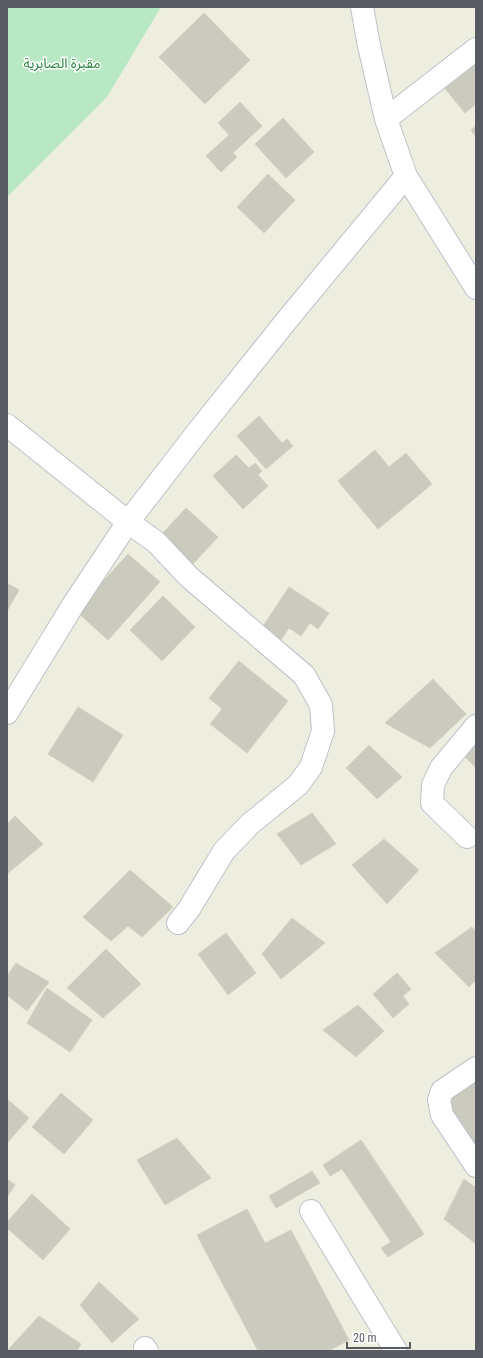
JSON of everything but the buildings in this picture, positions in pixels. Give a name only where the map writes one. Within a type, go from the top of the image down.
[{"type":"street","points":[[362,7],[369,46],[386,119],[406,176],[476,288]]},
{"type":"street","points":[[386,119],[476,48]]},
{"type":"street","points":[[7,713],[73,605],[128,522],[286,320],[406,176]]},
{"type":"street","points":[[7,424],[128,522],[156,542],[189,577],[304,675],[321,705],[323,731],[311,767],[298,785],[250,824],[224,851],[189,909],[178,923]]},
{"type":"street","points":[[467,837],[432,803],[432,785],[441,768],[476,726]]},
{"type":"street","points":[[476,1068],[442,1091],[439,1100],[442,1115],[476,1166]]},
{"type":"street","points":[[312,1211],[396,1351]]},
{"type":"green space","name":"مقبرة الصابرية","points":[[7,7],[161,7],[107,97],[7,197]]}]
